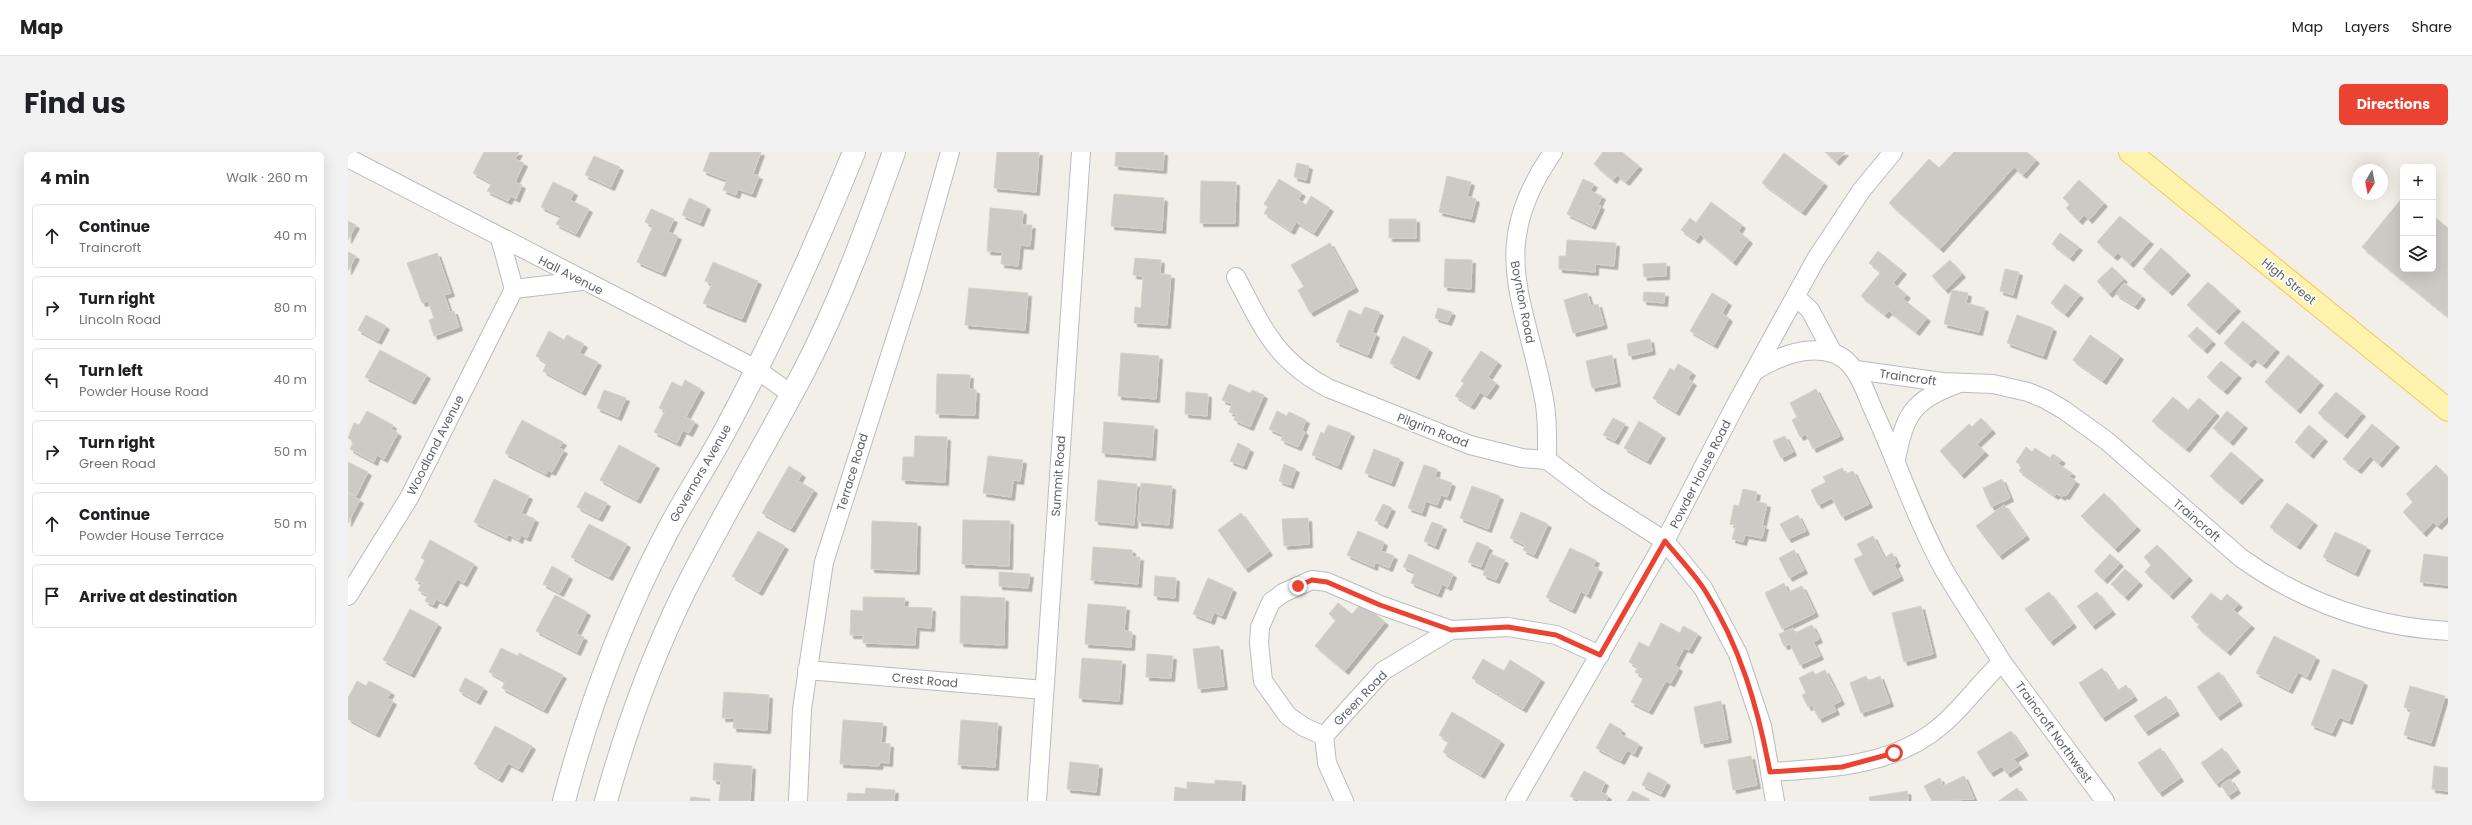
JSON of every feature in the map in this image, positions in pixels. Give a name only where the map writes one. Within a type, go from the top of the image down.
[{"type":"main road","name":"High Street","points":[[2130,152],[2448,410]]},
{"type":"street","name":"Governors Avenue","points":[[564,801],[575,760],[613,649],[666,534],[728,426],[813,252],[854,152]]},
{"type":"street","points":[[606,801],[617,763],[649,674],[684,592],[791,394],[849,275],[894,152]]},
{"type":"street","name":"Terrace Road","points":[[798,801],[802,709],[824,562],[912,287],[950,152]]},
{"type":"street","name":"Summit Road","points":[[1037,801],[1081,152]]},
{"type":"street","name":"Boynton Road","points":[[1547,460],[1547,421],[1545,400],[1522,305],[1514,256],[1518,221],[1522,206],[1538,174],[1553,152]]},
{"type":"street","name":"Powder House Road","points":[[1515,801],[1665,541],[1735,406],[1758,369],[1816,259],[1843,218],[1893,152]]},
{"type":"street","name":"Hall Avenue","points":[[348,158],[500,238],[756,369],[791,394]]},
{"type":"street","points":[[500,238],[514,289],[582,280]]},
{"type":"street","name":"Pilgrim Road","points":[[1236,277],[1266,334],[1274,346],[1290,363],[1312,380],[1328,388],[1470,445],[1522,458],[1547,460]]},
{"type":"street","name":"Woodland Avenue","points":[[348,596],[356,570],[409,498],[514,289]]},
{"type":"street","name":"Traincroft","points":[[1796,297],[1810,310],[1833,353],[1856,370],[1896,459],[1903,483],[1944,570],[2002,662]]},
{"type":"street","points":[[1758,369],[1781,356],[1796,352],[1833,353]]},
{"type":"street","name":"Traincroft","points":[[1856,370],[1960,383],[1993,384],[2011,387],[2046,399],[2064,410],[2107,442],[2241,558],[2304,596],[2328,607],[2379,622],[2448,631]]},
{"type":"street","name":"Traincroft","points":[[1896,459],[1901,435],[1911,413],[1928,396],[1960,383]]},
{"type":"street","points":[[1547,460],[1596,497],[1665,541],[1703,588],[1738,654],[1762,726],[1775,801]]},
{"type":"street","points":[[1344,801],[1327,763],[1324,736],[1304,727],[1288,716],[1263,681],[1259,651],[1260,627],[1264,614],[1271,602],[1283,593],[1312,580],[1327,582],[1380,605],[1451,630]]},
{"type":"street","name":"Green Road","points":[[1324,736],[1383,671],[1451,630],[1508,627],[1556,635],[1600,655]]},
{"type":"street","points":[[1770,772],[1842,767],[1880,758],[1911,746],[1942,726],[2002,662]]},
{"type":"street","name":"Traincroft Northwest","points":[[2002,662],[2105,801]]},
{"type":"street","name":"Crest Road","points":[[807,670],[1044,690]]},
{"type":"building","points":[[484,152],[519,152],[515,159],[524,163],[515,182],[522,185],[516,199],[511,196],[508,201],[487,191],[492,183],[473,173]]},
{"type":"building","points":[[710,152],[761,152],[753,174],[759,176],[752,194],[738,189],[736,195],[723,190],[727,180],[703,171]]},
{"type":"building","points":[[997,152],[1039,152],[1036,192],[994,188]]},
{"type":"building","points":[[1116,152],[1164,152],[1163,170],[1115,166]]},
{"type":"building","points":[[1603,152],[1622,152],[1639,166],[1626,182],[1617,175],[1613,180],[1594,164]]},
{"type":"building","points":[[1825,152],[1845,152],[1836,162]]},
{"type":"building","points":[[1954,152],[2027,152],[2036,160],[2023,175],[2014,167],[1940,249],[1889,203],[1929,159],[1939,168]]},
{"type":"building","points":[[1784,153],[1824,183],[1802,212],[1762,183]]},
{"type":"building","points":[[594,156],[620,167],[611,187],[585,175]]},
{"type":"building","points":[[1297,163],[1309,166],[1306,180],[1294,177]]},
{"type":"building","points":[[1447,176],[1471,182],[1467,196],[1476,199],[1471,219],[1439,212]]},
{"type":"building","points":[[1279,179],[1302,193],[1298,199],[1306,205],[1311,196],[1330,208],[1314,233],[1296,222],[1291,231],[1264,213],[1268,207],[1264,204]]},
{"type":"building","points":[[1583,179],[1594,184],[1590,191],[1602,196],[1598,205],[1601,206],[1592,226],[1567,214]]},
{"type":"building","points":[[2079,180],[2104,203],[2089,220],[2084,215],[2079,221],[2066,208],[2070,204],[2063,198]]},
{"type":"building","points":[[1201,181],[1236,182],[1235,223],[1200,223]]},
{"type":"building","points":[[553,182],[574,192],[570,200],[589,209],[576,234],[556,224],[561,216],[541,207]]},
{"type":"building","points":[[1114,194],[1164,198],[1162,230],[1111,226]]},
{"type":"building","points":[[689,198],[707,206],[700,223],[682,215]]},
{"type":"building","points":[[2400,201],[2400,272],[2436,272],[2436,218],[2448,228],[2448,317],[2362,247]]},
{"type":"building","points":[[1711,202],[1742,225],[1738,231],[1749,240],[1733,262],[1700,234],[1696,240],[1681,230],[1690,218],[1696,223]]},
{"type":"building","points":[[990,208],[1023,211],[1022,225],[1032,225],[1030,246],[1020,245],[1018,266],[1001,264],[1002,252],[987,251]]},
{"type":"building","points":[[651,209],[674,219],[668,232],[678,236],[662,273],[637,262],[653,226],[645,222]]},
{"type":"building","points":[[2120,216],[2150,241],[2130,264],[2118,253],[2114,257],[2097,242]]},
{"type":"building","points":[[1389,219],[1416,219],[1416,238],[1389,238]]},
{"type":"building","points":[[348,221],[356,225],[348,240]]},
{"type":"building","points":[[2060,233],[2079,247],[2070,258],[2052,244]]},
{"type":"building","points":[[1567,240],[1616,243],[1614,266],[1595,264],[1595,272],[1559,269],[1559,256],[1566,256]]},
{"type":"building","points":[[1330,243],[1355,288],[1310,313],[1298,290],[1304,287],[1291,265]]},
{"type":"building","points":[[2161,248],[2187,272],[2169,292],[2143,269]]},
{"type":"building","points":[[1878,251],[1903,271],[1893,283],[1907,295],[1903,299],[1927,318],[1916,332],[1889,311],[1885,315],[1861,296],[1881,272],[1869,263]]},
{"type":"building","points":[[348,252],[356,256],[348,271]]},
{"type":"building","points":[[437,253],[451,293],[444,295],[450,312],[454,311],[459,327],[434,336],[429,320],[434,318],[428,301],[422,303],[407,263]]},
{"type":"building","points":[[1135,258],[1161,260],[1160,274],[1171,275],[1167,325],[1134,323],[1135,307],[1141,308],[1143,276],[1133,275]]},
{"type":"building","points":[[1445,259],[1472,260],[1471,289],[1444,287]]},
{"type":"building","points":[[1950,260],[1962,274],[1945,290],[1932,276]]},
{"type":"building","points":[[713,262],[758,281],[742,319],[703,303],[712,284],[705,281]]},
{"type":"building","points":[[1666,263],[1666,276],[1644,277],[1643,264]]},
{"type":"building","points":[[2112,267],[2124,279],[2109,294],[2097,281]]},
{"type":"building","points":[[2005,269],[2019,272],[2013,295],[2000,291]]},
{"type":"building","points":[[2208,282],[2237,308],[2216,331],[2187,305]]},
{"type":"building","points":[[2124,283],[2142,296],[2135,306],[2116,294]]},
{"type":"building","points":[[2065,284],[2080,295],[2065,314],[2051,303]]},
{"type":"building","points":[[969,288],[1028,293],[1025,330],[965,325]]},
{"type":"building","points":[[1952,290],[1968,293],[1966,303],[1985,308],[1979,332],[1944,324]]},
{"type":"building","points":[[1644,292],[1665,293],[1664,303],[1643,301]]},
{"type":"building","points":[[1587,293],[1591,306],[1598,304],[1604,325],[1573,333],[1564,300]]},
{"type":"building","points":[[1712,293],[1728,302],[1722,313],[1729,318],[1714,345],[1690,331]]},
{"type":"building","points":[[1365,307],[1380,312],[1372,332],[1376,334],[1368,355],[1336,342],[1349,310],[1361,315]]},
{"type":"building","points":[[1438,308],[1452,312],[1448,322],[1435,318]]},
{"type":"building","points":[[366,315],[386,326],[378,341],[358,330]]},
{"type":"building","points":[[2017,315],[2053,328],[2043,356],[2007,343]]},
{"type":"building","points":[[2243,321],[2276,349],[2263,365],[2254,358],[2249,364],[2224,343]]},
{"type":"building","points":[[2197,327],[2212,341],[2204,350],[2188,336]]},
{"type":"building","points":[[549,331],[564,340],[567,335],[584,344],[579,353],[598,362],[582,392],[543,371],[547,363],[536,356]]},
{"type":"building","points":[[2090,335],[2120,356],[2103,381],[2073,360]]},
{"type":"building","points":[[1403,336],[1429,349],[1416,376],[1390,363]]},
{"type":"building","points":[[1650,339],[1652,351],[1629,356],[1627,344]]},
{"type":"building","points":[[380,350],[427,375],[412,401],[365,377]]},
{"type":"building","points":[[1481,351],[1498,362],[1488,377],[1496,383],[1487,396],[1480,392],[1471,406],[1455,396],[1464,383],[1461,381]]},
{"type":"building","points":[[1121,353],[1159,356],[1156,399],[1118,396]]},
{"type":"building","points":[[1612,355],[1617,383],[1592,388],[1586,361]]},
{"type":"building","points":[[2288,355],[2320,382],[2297,410],[2265,382]]},
{"type":"building","points":[[2221,361],[2238,375],[2224,391],[2207,377]]},
{"type":"building","points":[[1678,364],[1692,372],[1688,379],[1693,382],[1676,412],[1653,398],[1670,368],[1674,371]]},
{"type":"building","points":[[937,374],[970,375],[969,389],[976,390],[975,415],[936,414]]},
{"type":"building","points":[[685,380],[701,389],[686,417],[695,422],[689,433],[683,430],[677,443],[654,432],[665,411],[659,408],[672,382],[682,387]]},
{"type":"building","points":[[1229,384],[1250,393],[1252,390],[1264,395],[1250,427],[1234,420],[1236,415],[1229,412],[1232,404],[1222,400]]},
{"type":"building","points":[[1816,389],[1840,436],[1813,449],[1806,434],[1800,437],[1792,420],[1797,417],[1790,403]]},
{"type":"building","points":[[604,390],[626,398],[618,417],[597,408]]},
{"type":"building","points":[[1186,392],[1208,394],[1207,416],[1185,414]]},
{"type":"building","points":[[2336,392],[2362,413],[2344,435],[2318,413]]},
{"type":"building","points":[[2173,397],[2188,410],[2199,398],[2216,413],[2186,449],[2152,421]]},
{"type":"building","points":[[367,411],[393,425],[391,429],[398,433],[384,459],[377,455],[374,462],[350,449],[354,441],[348,438],[354,423],[359,425]]},
{"type":"building","points":[[1277,411],[1287,416],[1289,412],[1306,420],[1302,430],[1305,432],[1298,447],[1281,440],[1283,435],[1269,429]]},
{"type":"building","points":[[2227,411],[2244,425],[2230,442],[2213,428]]},
{"type":"building","points":[[1613,418],[1625,424],[1615,441],[1603,435]]},
{"type":"building","points":[[1981,418],[1992,430],[1977,444],[1985,452],[1961,475],[1940,451],[1969,424],[1972,427]]},
{"type":"building","points":[[522,420],[563,442],[559,448],[564,450],[552,472],[548,470],[546,474],[505,453]]},
{"type":"building","points":[[1639,421],[1662,435],[1647,461],[1624,448]]},
{"type":"building","points":[[1104,422],[1154,426],[1152,457],[1102,453]]},
{"type":"building","points":[[2372,424],[2396,444],[2379,464],[2370,456],[2358,470],[2343,459]]},
{"type":"building","points":[[1328,425],[1351,433],[1338,466],[1312,455],[1321,432],[1324,434]]},
{"type":"building","points":[[2309,425],[2324,438],[2310,455],[2295,442]]},
{"type":"building","points":[[915,436],[947,437],[945,482],[902,480],[903,457],[914,457]]},
{"type":"building","points":[[1785,436],[1793,452],[1781,458],[1773,441]]},
{"type":"building","points":[[1238,443],[1250,449],[1243,466],[1230,461]]},
{"type":"building","points":[[619,445],[656,465],[637,500],[600,480]]},
{"type":"building","points":[[2026,447],[2032,452],[2035,448],[2050,458],[2053,454],[2062,460],[2058,464],[2072,473],[2069,477],[2076,481],[2066,496],[2063,495],[2062,497],[2057,494],[2055,496],[2019,471],[2022,466],[2016,462]]},
{"type":"building","points":[[1374,449],[1400,459],[1391,483],[1365,473]]},
{"type":"building","points":[[2231,452],[2260,477],[2239,501],[2210,476]]},
{"type":"building","points":[[988,456],[1023,460],[1020,481],[1013,480],[1011,497],[983,493]]},
{"type":"building","points":[[348,462],[368,472],[356,496],[348,492]]},
{"type":"building","points":[[1284,464],[1296,469],[1290,485],[1279,481]]},
{"type":"building","points":[[1424,465],[1437,469],[1435,477],[1452,483],[1447,497],[1441,495],[1437,505],[1426,501],[1422,513],[1408,508]]},
{"type":"building","points":[[2436,465],[2448,477],[2448,516],[2438,526],[2433,522],[2423,533],[2403,512],[2413,502],[2406,494]]},
{"type":"building","points":[[789,466],[802,474],[798,481],[814,490],[791,529],[762,513]]},
{"type":"building","points":[[1842,468],[1846,474],[1853,471],[1869,504],[1842,517],[1832,498],[1818,505],[1811,490],[1826,482],[1823,477]]},
{"type":"building","points":[[494,479],[529,496],[521,513],[535,519],[527,538],[521,535],[519,540],[508,534],[507,538],[474,522]]},
{"type":"building","points":[[2002,479],[2010,498],[1991,507],[1983,488]]},
{"type":"building","points":[[1098,480],[1137,484],[1134,525],[1095,521]]},
{"type":"building","points":[[1141,483],[1172,486],[1169,525],[1138,522]]},
{"type":"building","points":[[1472,486],[1500,496],[1488,529],[1460,518]]},
{"type":"building","points":[[1743,489],[1757,492],[1755,501],[1767,504],[1762,526],[1765,526],[1762,538],[1745,535],[1743,542],[1732,539],[1736,525],[1730,524],[1734,505],[1739,506]]},
{"type":"building","points":[[585,492],[607,503],[599,518],[577,507]]},
{"type":"building","points":[[348,493],[360,500],[348,523]]},
{"type":"building","points":[[2104,493],[2137,527],[2115,549],[2081,516]]},
{"type":"building","points":[[2287,503],[2314,522],[2297,546],[2270,527]]},
{"type":"building","points":[[1383,504],[1392,508],[1384,525],[1375,520]]},
{"type":"building","points":[[2004,505],[2026,536],[1999,556],[1976,526]]},
{"type":"building","points":[[1521,512],[1548,524],[1534,555],[1523,550],[1525,545],[1510,538]]},
{"type":"building","points":[[1241,513],[1269,552],[1245,569],[1218,530]]},
{"type":"building","points":[[1798,515],[1806,531],[1788,539],[1780,524]]},
{"type":"building","points":[[1308,518],[1309,544],[1284,546],[1282,519]]},
{"type":"building","points":[[963,520],[1010,521],[1009,566],[962,564]]},
{"type":"building","points":[[872,521],[917,523],[916,571],[871,569]]},
{"type":"building","points":[[1432,522],[1443,526],[1435,546],[1424,541]]},
{"type":"building","points":[[589,524],[627,544],[609,577],[571,557]]},
{"type":"building","points":[[758,531],[785,546],[759,592],[732,576]]},
{"type":"building","points":[[1358,531],[1384,542],[1381,551],[1394,556],[1389,568],[1375,562],[1374,567],[1347,555]]},
{"type":"building","points":[[2335,532],[2367,547],[2355,573],[2323,557]]},
{"type":"building","points":[[1873,536],[1884,558],[1892,553],[1897,563],[1894,565],[1900,577],[1870,592],[1854,559],[1863,555],[1857,544]]},
{"type":"building","points":[[430,540],[474,564],[464,583],[457,579],[444,603],[436,599],[433,605],[425,601],[428,595],[418,590],[422,583],[415,580],[425,560],[421,558]]},
{"type":"building","points":[[1477,542],[1489,547],[1481,567],[1468,562]]},
{"type":"building","points":[[2157,545],[2189,577],[2170,596],[2145,572],[2151,565],[2144,557]]},
{"type":"building","points":[[1093,547],[1132,550],[1132,557],[1140,557],[1138,584],[1091,580]]},
{"type":"building","points":[[1570,548],[1596,560],[1593,566],[1599,569],[1587,595],[1581,591],[1572,610],[1546,597]]},
{"type":"building","points":[[1794,550],[1804,570],[1789,578],[1779,558]]},
{"type":"building","points":[[1409,554],[1453,574],[1448,587],[1442,584],[1438,594],[1411,583],[1415,572],[1403,567]]},
{"type":"building","points":[[1491,554],[1505,560],[1496,580],[1483,575]]},
{"type":"building","points":[[2110,554],[2120,563],[2104,580],[2094,571]]},
{"type":"building","points":[[2424,554],[2448,557],[2448,585],[2420,582]]},
{"type":"building","points":[[552,566],[569,576],[560,593],[543,584]]},
{"type":"building","points":[[2125,569],[2139,582],[2125,597],[2111,584]]},
{"type":"building","points":[[999,572],[1030,574],[1028,588],[999,586]]},
{"type":"building","points":[[1155,576],[1176,578],[1175,598],[1154,596]]},
{"type":"building","points":[[1208,578],[1233,589],[1222,616],[1214,612],[1211,621],[1193,614]]},
{"type":"building","points":[[1784,583],[1788,592],[1802,586],[1815,613],[1782,629],[1765,593]]},
{"type":"building","points":[[2049,592],[2073,624],[2050,642],[2025,609]]},
{"type":"building","points":[[2097,592],[2112,611],[2092,626],[2077,606]]},
{"type":"building","points":[[2211,593],[2221,601],[2227,594],[2239,604],[2233,610],[2251,625],[2227,652],[2197,627],[2200,624],[2191,617]]},
{"type":"building","points":[[555,595],[587,612],[576,634],[584,637],[577,652],[536,631]]},
{"type":"building","points":[[961,596],[1005,598],[1004,645],[960,643]]},
{"type":"building","points":[[863,597],[905,598],[904,607],[932,608],[931,628],[916,627],[915,645],[863,643],[863,635],[850,635],[851,610],[863,611]]},
{"type":"building","points":[[1338,603],[1352,614],[1362,603],[1385,622],[1345,671],[1315,646],[1336,620],[1329,614]]},
{"type":"building","points":[[1088,604],[1126,607],[1124,631],[1132,632],[1131,647],[1085,644]]},
{"type":"building","points":[[1921,606],[1933,654],[1904,662],[1892,613]]},
{"type":"building","points":[[410,609],[438,624],[411,674],[383,660]]},
{"type":"building","points":[[1661,623],[1680,633],[1683,626],[1698,634],[1689,650],[1684,648],[1675,665],[1679,668],[1671,683],[1666,681],[1649,711],[1631,702],[1644,677],[1635,672],[1638,667],[1629,662],[1639,642],[1649,647]]},
{"type":"building","points":[[1812,625],[1819,639],[1813,642],[1820,656],[1800,665],[1790,644],[1784,646],[1779,634],[1793,628],[1795,633]]},
{"type":"building","points":[[2274,636],[2316,657],[2307,677],[2298,672],[2289,690],[2256,673]]},
{"type":"building","points":[[1219,646],[1224,686],[1198,689],[1193,649]]},
{"type":"building","points":[[501,648],[518,656],[519,653],[563,675],[544,710],[502,688],[505,681],[489,672]]},
{"type":"building","points":[[1147,654],[1173,656],[1171,678],[1146,677]]},
{"type":"building","points":[[1082,658],[1122,661],[1119,701],[1079,698]]},
{"type":"building","points":[[1483,659],[1504,671],[1510,660],[1541,679],[1523,709],[1472,678]]},
{"type":"building","points":[[2102,668],[2117,691],[2126,685],[2134,697],[2102,718],[2079,683]]},
{"type":"building","points":[[2333,669],[2364,682],[2349,721],[2339,717],[2332,733],[2311,725]]},
{"type":"building","points":[[1825,670],[1841,701],[1833,705],[1836,711],[1819,719],[1812,705],[1808,707],[1802,695],[1806,693],[1799,678],[1813,671],[1815,675]]},
{"type":"building","points":[[2219,672],[2239,702],[2217,717],[2197,687]]},
{"type":"building","points":[[1866,676],[1868,681],[1880,676],[1890,703],[1861,713],[1850,683]]},
{"type":"building","points":[[465,678],[484,688],[477,701],[459,691]]},
{"type":"building","points":[[357,681],[366,686],[369,681],[391,692],[387,698],[393,701],[376,734],[348,719],[348,698]]},
{"type":"building","points":[[2410,686],[2445,696],[2431,743],[2404,735],[2411,710],[2404,707]]},
{"type":"building","points":[[724,692],[769,695],[767,730],[733,728],[734,718],[722,718]]},
{"type":"building","points":[[2166,696],[2176,712],[2145,732],[2134,716]]},
{"type":"building","points":[[1721,701],[1728,739],[1701,744],[1694,707]]},
{"type":"building","points":[[1452,712],[1501,741],[1481,775],[1443,752],[1449,741],[1439,735]]},
{"type":"building","points":[[843,720],[883,723],[881,743],[890,744],[889,763],[880,762],[879,766],[840,764]]},
{"type":"building","points":[[961,720],[998,723],[995,767],[958,765]]},
{"type":"building","points":[[1610,723],[1622,730],[1620,734],[1639,744],[1634,754],[1627,750],[1621,761],[1596,748]]},
{"type":"building","points":[[495,726],[532,746],[519,769],[508,763],[499,779],[474,764]]},
{"type":"building","points":[[2011,731],[2025,752],[2014,759],[2019,766],[2007,774],[2002,766],[1990,773],[1977,752]]},
{"type":"building","points":[[2160,748],[2180,778],[2159,793],[2138,763]]},
{"type":"building","points":[[2222,748],[2237,769],[2216,784],[2201,763]]},
{"type":"building","points":[[1751,756],[1757,785],[1733,790],[1728,760]]},
{"type":"building","points":[[1070,762],[1099,765],[1096,792],[1067,789]]},
{"type":"building","points":[[714,763],[752,766],[750,801],[719,801],[721,781],[713,780]]},
{"type":"building","points":[[2434,766],[2448,768],[2448,791],[2432,789]]},
{"type":"building","points":[[1584,771],[1605,782],[1601,792],[1608,796],[1606,801],[1580,801],[1570,796]]},
{"type":"building","points":[[1648,772],[1667,782],[1661,794],[1642,785]]},
{"type":"building","points":[[1964,776],[1974,799],[1932,801],[1924,786],[1940,778],[1943,786]]},
{"type":"building","points":[[2230,779],[2237,790],[2228,796],[2221,785]]},
{"type":"building","points":[[1215,780],[1242,782],[1241,801],[1174,801],[1175,787],[1187,789],[1187,782],[1215,784]]},
{"type":"building","points":[[866,788],[895,790],[894,801],[847,801],[848,793],[865,794]]},
{"type":"building","points":[[2017,788],[2026,801],[1999,801]]},
{"type":"building","points":[[1633,791],[1649,799],[1649,801],[1627,801]]},
{"type":"building","points":[[1907,791],[1908,801],[1870,801],[1869,797]]},
{"type":"building","points":[[691,797],[710,799],[710,801],[690,801]]},
{"type":"route","points":[[1298,586],[1312,580],[1327,582],[1380,605],[1451,630],[1508,627],[1556,635],[1600,655],[1665,541],[1703,588],[1721,618],[1738,654],[1751,689],[1762,726],[1770,772],[1842,767],[1894,753]]}]
